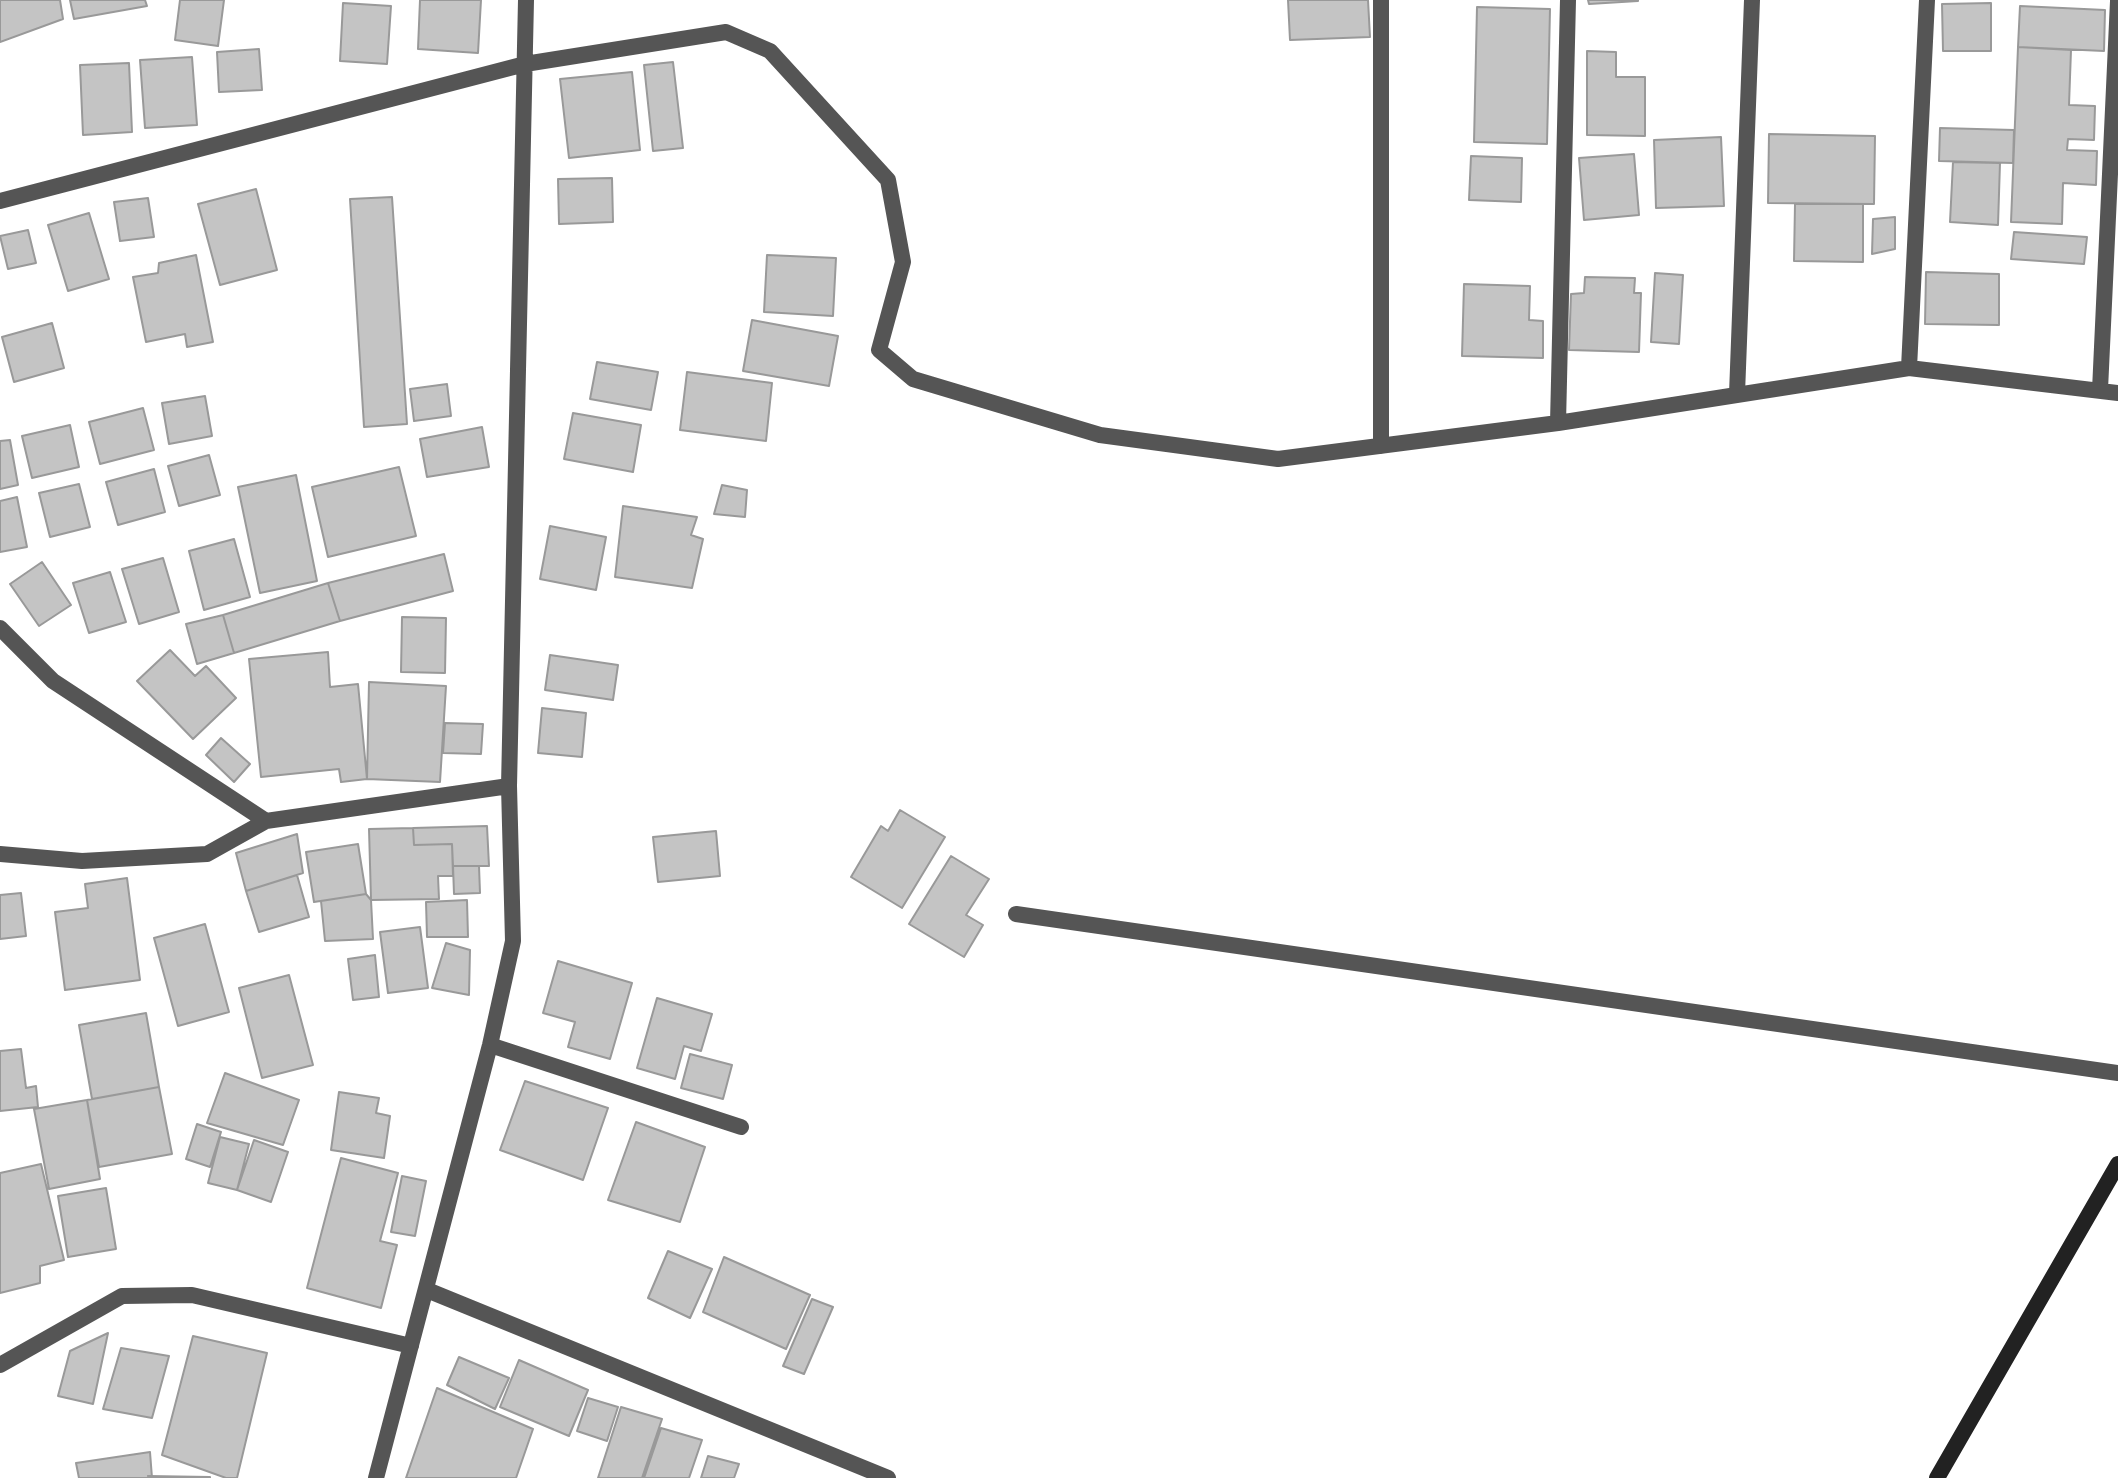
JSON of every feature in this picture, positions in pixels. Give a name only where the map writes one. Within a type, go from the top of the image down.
[{"type":"street","points":[[376,1478],[490,1045],[513,941],[509,786],[526,0]]},
{"type":"street","points":[[1381,0],[1381,446]]},
{"type":"street","points":[[1558,423],[1568,0]]},
{"type":"street","points":[[1737,394],[1752,0]]},
{"type":"street","points":[[1909,368],[1927,0]]},
{"type":"street","points":[[2100,390],[2118,1]]},
{"type":"street","points":[[0,201],[525,64],[726,32],[770,51],[888,180],[903,262],[879,350],[913,379],[1100,435],[1278,459],[1558,423],[1909,368],[2118,393]]},
{"type":"street","points":[[0,628],[53,681],[266,821]]},
{"type":"street","points":[[0,854],[82,861],[207,854],[266,821],[509,786]]},
{"type":"street","points":[[1016,914],[2118,1073]]},
{"type":"street","points":[[490,1045],[741,1127]]},
{"type":"street","points":[[1937,1478],[2118,1164]]},
{"type":"street","points":[[427,1290],[888,1478]]},
{"type":"street","points":[[0,1365],[122,1296],[192,1295],[411,1346]]},
{"type":"building","points":[[0,0],[60,0],[63,19],[0,42]]},
{"type":"building","points":[[70,0],[145,0],[147,6],[74,19]]},
{"type":"building","points":[[180,0],[224,0],[218,46],[175,40]]},
{"type":"building","points":[[420,0],[481,0],[478,53],[418,49]]},
{"type":"building","points":[[1288,0],[1368,0],[1370,37],[1290,40]]},
{"type":"building","points":[[1588,0],[1638,0],[1638,1],[1589,4]]},
{"type":"building","points":[[343,3],[391,6],[387,64],[340,61]]},
{"type":"building","points":[[1991,3],[1991,51],[1943,51],[1942,4]]},
{"type":"building","points":[[2020,6],[2105,10],[2104,51],[2018,47]]},
{"type":"building","points":[[1477,7],[1550,9],[1547,144],[1474,142]]},
{"type":"building","points":[[2018,47],[2071,50],[2069,105],[2095,106],[2094,140],[2068,139],[2067,150],[2097,151],[2096,185],[2063,183],[2062,224],[2011,222]]},
{"type":"building","points":[[259,49],[262,90],[219,92],[217,52]]},
{"type":"building","points":[[1587,51],[1616,52],[1616,77],[1645,77],[1645,136],[1587,135]]},
{"type":"building","points":[[192,57],[197,125],[145,128],[140,60]]},
{"type":"building","points":[[673,62],[683,148],[653,151],[644,65]]},
{"type":"building","points":[[129,63],[132,132],[83,135],[80,65]]},
{"type":"building","points":[[632,72],[640,150],[569,158],[560,79]]},
{"type":"building","points":[[1940,128],[2014,130],[2013,163],[1939,161]]},
{"type":"building","points":[[1769,134],[1875,136],[1874,204],[1768,203]]},
{"type":"building","points":[[1721,137],[1724,206],[1656,208],[1654,140]]},
{"type":"building","points":[[1634,154],[1639,215],[1584,220],[1579,158]]},
{"type":"building","points":[[1471,156],[1522,158],[1521,202],[1469,200]]},
{"type":"building","points":[[1953,162],[2000,163],[1998,225],[1950,222]]},
{"type":"building","points":[[612,178],[613,222],[559,224],[558,179]]},
{"type":"building","points":[[256,189],[277,270],[220,285],[198,204]]},
{"type":"building","points":[[392,197],[407,424],[364,427],[350,199]]},
{"type":"building","points":[[148,198],[154,237],[120,241],[114,202]]},
{"type":"building","points":[[1795,204],[1863,204],[1863,262],[1794,261]]},
{"type":"building","points":[[89,213],[109,279],[68,291],[48,225]]},
{"type":"building","points":[[1895,217],[1895,249],[1872,254],[1873,219]]},
{"type":"building","points":[[28,230],[36,263],[8,269],[0,236]]},
{"type":"building","points":[[2014,232],[2087,237],[2084,264],[2011,259]]},
{"type":"building","points":[[196,255],[213,342],[187,347],[185,334],[146,342],[133,277],[158,273],[159,263]]},
{"type":"building","points":[[767,255],[836,258],[833,316],[764,312]]},
{"type":"building","points":[[1926,272],[1999,274],[1999,325],[1925,324]]},
{"type":"building","points":[[1655,273],[1683,275],[1679,344],[1651,342]]},
{"type":"building","points":[[1585,277],[1635,278],[1634,293],[1641,293],[1639,352],[1569,350],[1571,294],[1584,293]]},
{"type":"building","points":[[1464,284],[1530,286],[1529,320],[1543,321],[1543,358],[1462,356]]},
{"type":"building","points":[[752,320],[838,336],[829,386],[743,371]]},
{"type":"building","points":[[52,323],[64,368],[14,382],[2,337]]},
{"type":"building","points":[[597,362],[658,372],[651,410],[590,399]]},
{"type":"building","points":[[687,372],[772,383],[766,441],[680,430]]},
{"type":"building","points":[[447,384],[451,416],[414,421],[410,389]]},
{"type":"building","points":[[205,396],[212,436],[169,444],[162,403]]},
{"type":"building","points":[[143,408],[154,450],[100,464],[89,422]]},
{"type":"building","points":[[573,413],[641,425],[633,472],[564,459]]},
{"type":"building","points":[[70,425],[79,467],[32,478],[22,436]]},
{"type":"building","points":[[482,427],[489,467],[427,477],[420,439]]},
{"type":"building","points":[[10,440],[18,485],[0,489],[0,441]]},
{"type":"building","points":[[209,455],[220,495],[179,506],[168,466]]},
{"type":"building","points":[[399,467],[416,536],[328,557],[312,487]]},
{"type":"building","points":[[154,469],[165,512],[118,525],[106,482]]},
{"type":"building","points":[[296,475],[317,581],[260,593],[238,487]]},
{"type":"building","points":[[79,484],[90,527],[50,537],[39,493]]},
{"type":"building","points":[[722,485],[747,490],[745,517],[714,514]]},
{"type":"building","points":[[17,497],[27,547],[0,552],[0,501]]},
{"type":"building","points":[[623,506],[697,517],[691,535],[703,539],[692,588],[615,577]]},
{"type":"building","points":[[550,526],[606,537],[596,590],[540,579]]},
{"type":"building","points":[[234,539],[250,597],[204,610],[189,551]]},
{"type":"building","points":[[444,554],[453,591],[340,621],[328,583]]},
{"type":"building","points":[[163,558],[179,612],[139,624],[122,569]]},
{"type":"building","points":[[42,562],[71,605],[39,626],[10,584]]},
{"type":"building","points":[[110,572],[126,622],[89,633],[73,583]]},
{"type":"building","points":[[328,583],[340,621],[234,653],[223,615]]},
{"type":"building","points":[[223,615],[234,653],[197,664],[186,624]]},
{"type":"building","points":[[402,617],[446,618],[445,673],[401,672]]},
{"type":"building","points":[[170,650],[195,676],[206,666],[236,698],[193,739],[137,681]]},
{"type":"building","points":[[328,652],[330,687],[358,684],[367,779],[341,782],[339,769],[261,777],[249,659]]},
{"type":"building","points":[[550,655],[618,665],[613,700],[545,690]]},
{"type":"building","points":[[369,682],[446,686],[440,782],[367,779]]},
{"type":"building","points":[[542,708],[586,713],[582,757],[538,753]]},
{"type":"building","points":[[445,723],[483,724],[481,754],[443,753]]},
{"type":"building","points":[[221,738],[250,764],[234,782],[206,755]]},
{"type":"building","points":[[900,810],[945,837],[902,908],[851,877],[881,826],[888,831]]},
{"type":"building","points":[[487,826],[489,866],[453,866],[452,844],[414,845],[413,828]]},
{"type":"building","points":[[413,828],[414,845],[452,844],[453,876],[438,876],[439,899],[371,900],[369,829]]},
{"type":"building","points":[[716,831],[720,876],[658,882],[653,837]]},
{"type":"building","points":[[297,834],[303,873],[246,891],[236,853]]},
{"type":"building","points":[[358,844],[366,894],[314,902],[306,852]]},
{"type":"building","points":[[951,856],[989,879],[966,915],[983,925],[964,957],[909,924]]},
{"type":"building","points":[[453,866],[479,866],[480,893],[454,894]]},
{"type":"building","points":[[297,875],[309,917],[259,932],[246,891]]},
{"type":"building","points":[[127,878],[140,980],[65,990],[55,912],[88,908],[85,884]]},
{"type":"building","points":[[21,893],[26,936],[0,939],[0,895]]},
{"type":"building","points":[[366,894],[371,900],[373,939],[325,941],[321,901]]},
{"type":"building","points":[[467,900],[468,937],[427,937],[426,902]]},
{"type":"building","points":[[205,924],[229,1012],[178,1026],[154,938]]},
{"type":"building","points":[[420,927],[428,988],[388,993],[380,932]]},
{"type":"building","points":[[446,943],[470,950],[469,995],[432,988]]},
{"type":"building","points":[[375,955],[379,997],[353,1000],[348,959]]},
{"type":"building","points":[[558,961],[632,983],[610,1059],[568,1047],[575,1022],[543,1013]]},
{"type":"building","points":[[289,975],[313,1065],[262,1078],[239,988]]},
{"type":"building","points":[[657,998],[712,1014],[701,1051],[684,1046],[675,1079],[637,1068]]},
{"type":"building","points":[[146,1013],[159,1087],[92,1099],[79,1025]]},
{"type":"building","points":[[21,1049],[26,1088],[36,1086],[38,1107],[0,1111],[0,1051]]},
{"type":"building","points":[[690,1054],[732,1065],[723,1099],[681,1088]]},
{"type":"building","points":[[225,1073],[299,1100],[283,1145],[207,1123]]},
{"type":"building","points":[[525,1081],[608,1108],[583,1180],[500,1150]]},
{"type":"building","points":[[159,1087],[172,1154],[99,1167],[87,1100]]},
{"type":"building","points":[[339,1092],[379,1098],[376,1113],[390,1116],[384,1158],[331,1150]]},
{"type":"building","points":[[87,1100],[100,1179],[49,1189],[34,1109]]},
{"type":"building","points":[[636,1122],[705,1147],[680,1222],[608,1200]]},
{"type":"building","points":[[197,1124],[221,1132],[210,1167],[186,1159]]},
{"type":"building","points":[[220,1137],[249,1144],[237,1190],[208,1183]]},
{"type":"building","points":[[254,1140],[288,1152],[271,1202],[237,1190]]},
{"type":"building","points":[[341,1158],[398,1173],[380,1241],[397,1245],[381,1308],[307,1288]]},
{"type":"building","points":[[41,1164],[64,1260],[40,1266],[40,1283],[0,1293],[0,1173]]},
{"type":"building","points":[[402,1176],[426,1181],[415,1236],[391,1232]]},
{"type":"building","points":[[106,1188],[116,1249],[68,1257],[58,1196]]},
{"type":"building","points":[[668,1251],[712,1269],[690,1318],[648,1298]]},
{"type":"building","points":[[724,1257],[810,1295],[786,1349],[703,1312]]},
{"type":"building","points":[[812,1299],[833,1307],[804,1374],[783,1366]]},
{"type":"building","points":[[108,1333],[93,1404],[58,1396],[70,1351]]},
{"type":"building","points":[[193,1336],[267,1353],[237,1478],[226,1478],[162,1455]]},
{"type":"building","points":[[121,1348],[169,1356],[152,1418],[103,1409]]},
{"type":"building","points":[[459,1357],[509,1378],[495,1409],[447,1385]]},
{"type":"building","points":[[519,1360],[588,1390],[569,1436],[500,1407]]},
{"type":"building","points":[[437,1388],[533,1429],[516,1478],[406,1478]]},
{"type":"building","points":[[588,1398],[618,1407],[607,1441],[577,1431]]},
{"type":"building","points":[[621,1407],[662,1419],[642,1478],[598,1478]]},
{"type":"building","points":[[661,1428],[702,1440],[689,1478],[644,1478]]},
{"type":"building","points":[[150,1452],[152,1478],[79,1478],[76,1463]]},
{"type":"building","points":[[708,1456],[739,1464],[734,1478],[701,1478]]},
{"type":"building","points":[[210,1477],[210,1478],[149,1478]]}]
